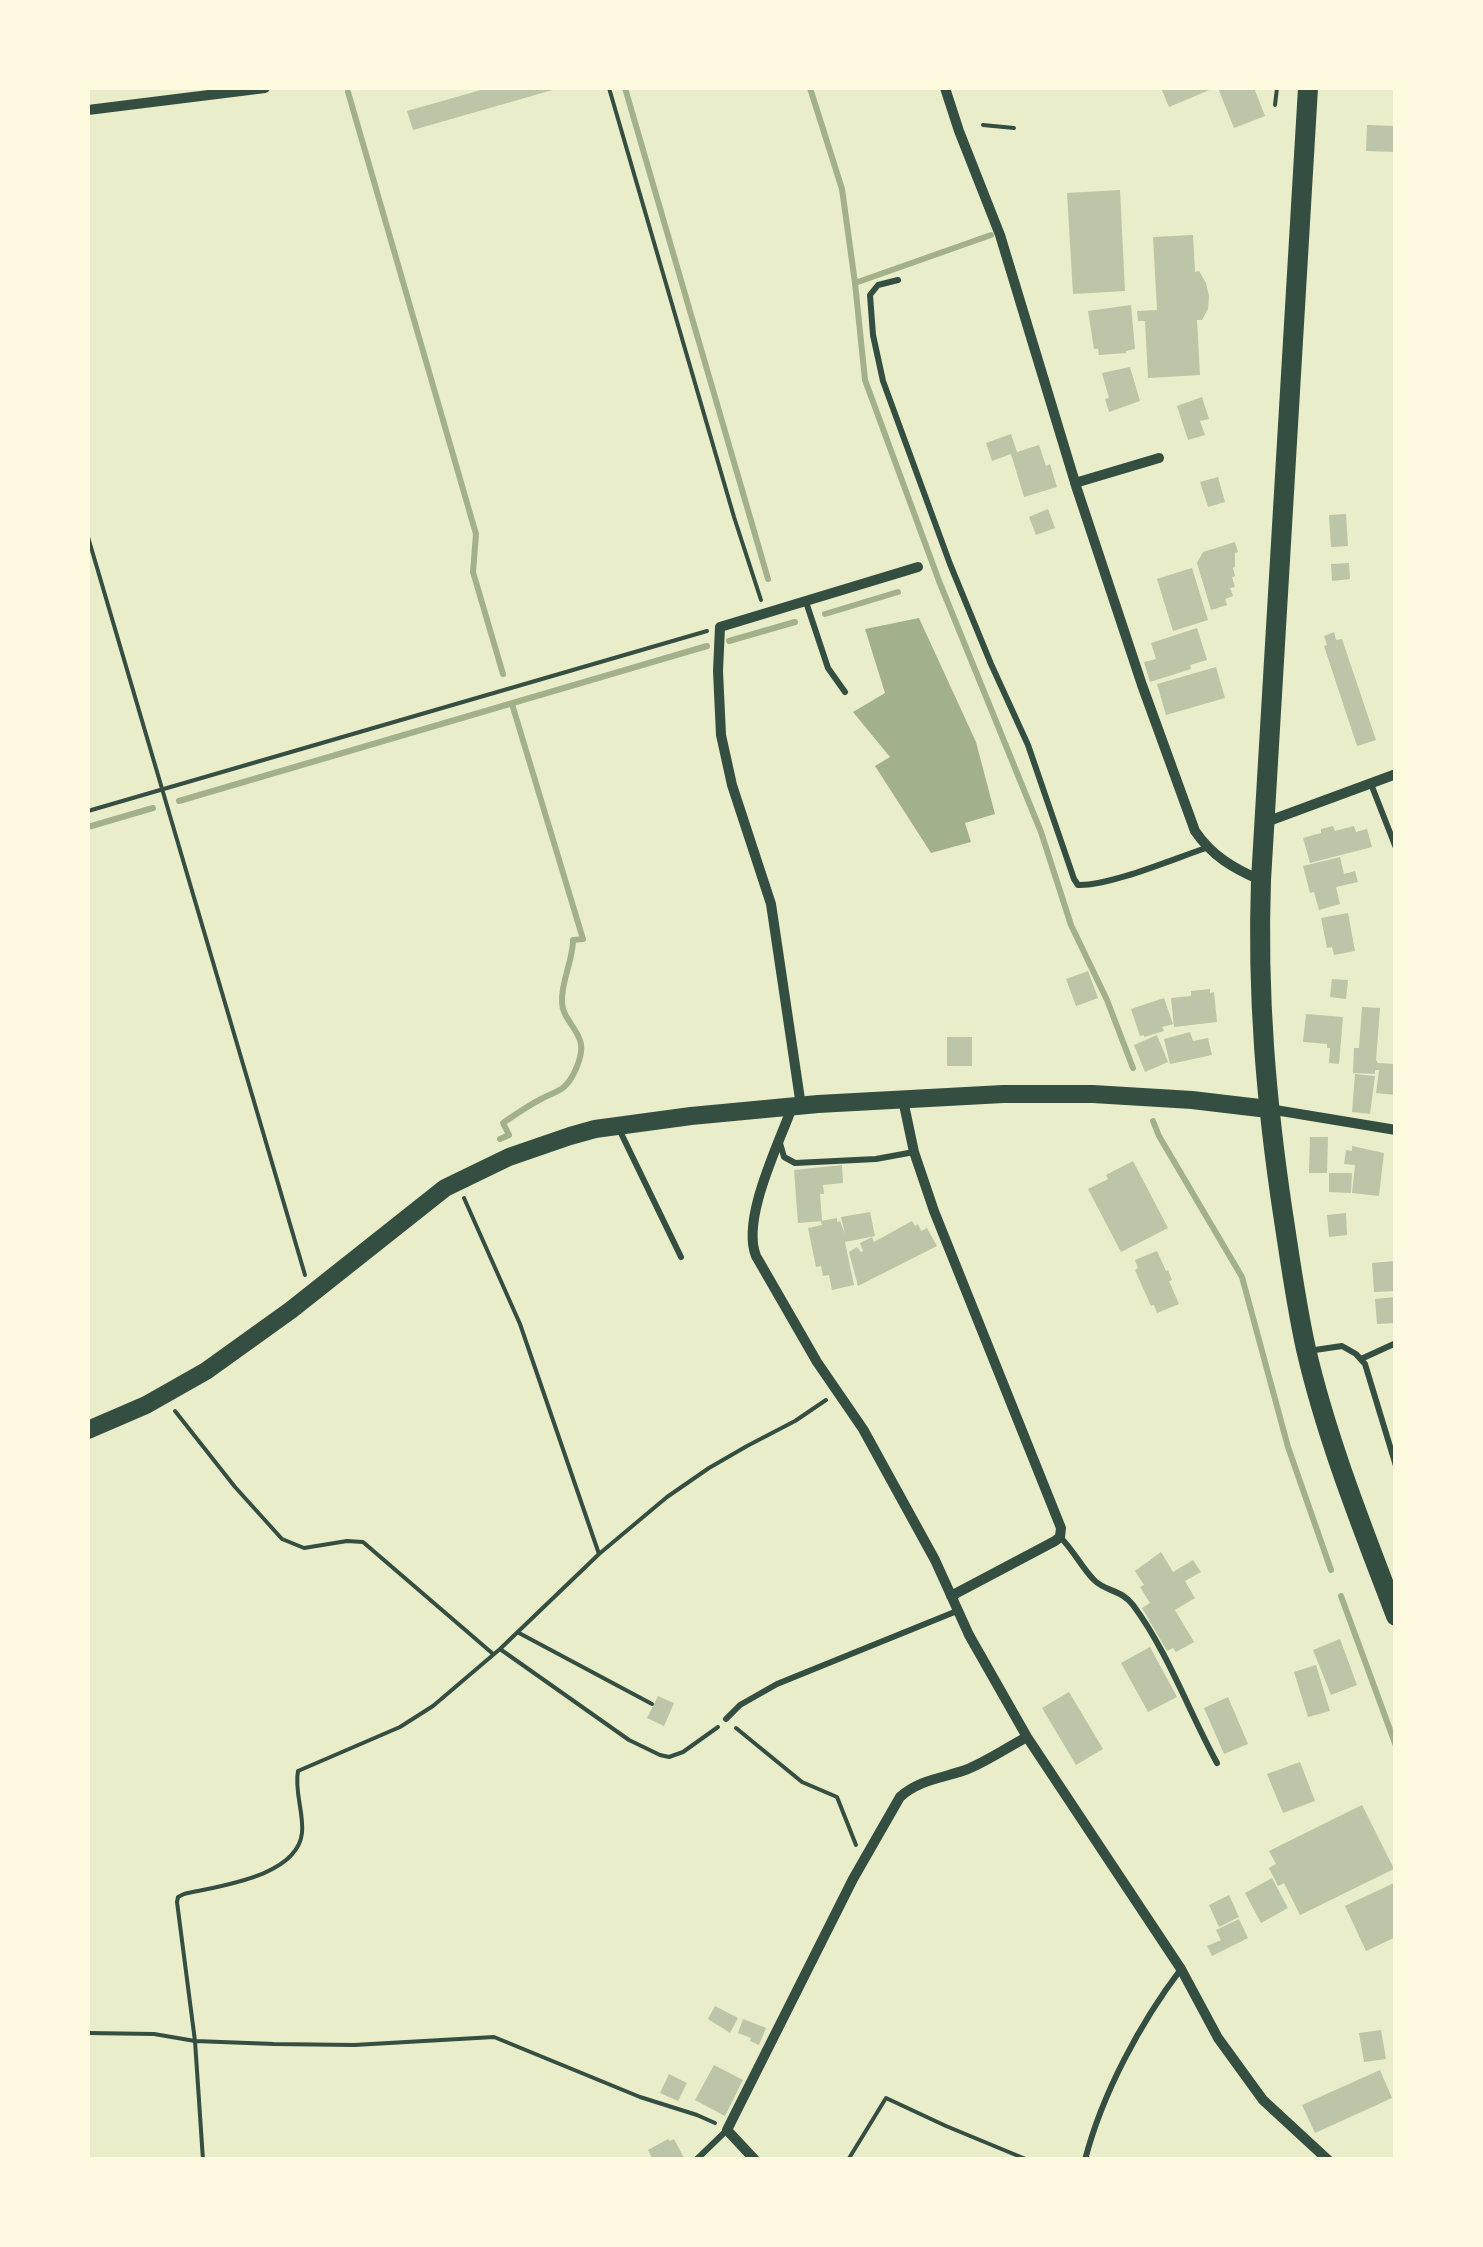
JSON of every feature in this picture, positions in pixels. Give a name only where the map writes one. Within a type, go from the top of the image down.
[{"type":"highway","points":[[1308,88],[1261,880],[1260,982],[1268,1109],[1307,1351],[1350,1492],[1396,1616]]},
{"type":"main road","points":[[88,1430],[206,1371],[445,1188],[542,1144],[595,1129],[796,1106],[1062,1093],[1192,1100],[1268,1109]]},
{"type":"street","points":[[88,110],[265,88]]},
{"type":"street","points":[[945,88],[1000,235],[1075,483],[1195,831],[1206,848],[1232,867],[1261,880]]},
{"type":"street","points":[[1075,483],[1160,458]]},
{"type":"street","points":[[918,567],[720,627],[721,735],[732,785],[771,904],[796,1106],[760,1195],[752,1246],[809,1348],[863,1429],[1027,1737],[1180,1970],[1243,2075],[1263,2100],[1328,2160]]},
{"type":"street","points":[[1265,823],[1396,774]]},
{"type":"street","points":[[904,1100],[914,1152],[948,1248],[1061,1528],[1060,1537],[951,1596]]},
{"type":"street","points":[[1268,1109],[1396,1130]]},
{"type":"street","points":[[755,2160],[727,2130],[894,1806],[908,1789],[969,1768],[1027,1737]]},
{"type":"lane","points":[[898,280],[878,284],[870,295],[883,382],[950,564],[1028,745],[1074,879],[1084,886],[1105,882],[1206,848]]},
{"type":"lane","points":[[806,602],[828,668],[845,692]]},
{"type":"lane","points":[[1370,783],[1396,848]]},
{"type":"lane","points":[[617,1126],[681,1257]]},
{"type":"lane","points":[[780,1142],[784,1157],[795,1164],[876,1160],[914,1152]]},
{"type":"lane","points":[[1360,1359],[1396,1343]]},
{"type":"lane","points":[[1307,1351],[1342,1346],[1365,1364],[1396,1466]]},
{"type":"lane","points":[[1386,1437],[1396,1434]]},
{"type":"lane","points":[[1060,1537],[1095,1582],[1124,1595],[1136,1609],[1217,1763]]},
{"type":"lane","points":[[726,1719],[740,1705],[777,1684],[957,1611]]},
{"type":"lane","points":[[1086,2160],[1126,2054],[1180,1970]]},
{"type":"lane","points":[[696,2160],[727,2130]]},
{"type":"path","points":[[609,88],[766,614]]},
{"type":"path","points":[[1276,104],[1277,88]]},
{"type":"path","points":[[983,126],[1014,128]]},
{"type":"path","points":[[88,537],[311,1294]]},
{"type":"path","points":[[88,811],[720,627]]},
{"type":"path","points":[[458,1181],[520,1324],[600,1554]]},
{"type":"path","points":[[203,2160],[195,2041],[178,1897],[258,1875],[288,1859],[300,1843],[302,1830],[298,1771],[410,1721],[500,1649],[667,1497],[838,1392]]},
{"type":"path","points":[[164,1395],[235,1487],[282,1540],[304,1548],[363,1542],[494,1654]]},
{"type":"path","points":[[518,1632],[652,1704]]},
{"type":"path","points":[[500,1649],[629,1740],[660,1756],[684,1752],[726,1719],[802,1782],[837,1798],[863,1862]]},
{"type":"path","points":[[88,2033],[154,2034],[195,2041],[354,2045],[494,2037],[727,2130]]},
{"type":"path","points":[[848,2160],[886,2098],[1028,2160]]},
{"type":"shaded area","points":[[919,618],[976,742],[995,814],[965,823],[971,842],[931,853],[875,766],[890,757],[853,712],[885,693],[865,629]]},
{"type":"building","points":[[488,88],[556,89],[413,130],[407,111]]},
{"type":"building","points":[[1161,88],[1214,88],[1169,107]]},
{"type":"building","points":[[1218,88],[1254,88],[1265,116],[1234,128]]},
{"type":"building","points":[[1367,125],[1396,126],[1396,152],[1366,151]]},
{"type":"building","points":[[1120,190],[1125,291],[1073,294],[1067,193]]},
{"type":"building","points":[[1193,235],[1195,272],[1199,271],[1206,283],[1209,296],[1208,309],[1202,320],[1197,320],[1200,375],[1148,378],[1145,321],[1138,321],[1137,311],[1157,310],[1153,237]]},
{"type":"building","points":[[1131,305],[1135,349],[1099,355],[1098,349],[1094,349],[1088,311]]},
{"type":"building","points":[[1130,367],[1140,401],[1109,412],[1102,373]]},
{"type":"building","points":[[1202,397],[1209,419],[1200,421],[1205,435],[1188,440],[1177,406]]},
{"type":"building","points":[[1011,434],[1017,452],[1039,445],[1057,487],[1024,497],[1011,454],[992,461],[986,443]]},
{"type":"building","points":[[1218,477],[1225,502],[1208,507],[1200,482]]},
{"type":"building","points":[[1048,509],[1055,528],[1036,535],[1029,517]]},
{"type":"building","points":[[1346,514],[1348,546],[1331,547],[1329,515]]},
{"type":"building","points":[[1235,542],[1238,552],[1232,577],[1235,587],[1230,588],[1233,596],[1225,599],[1227,605],[1211,610],[1197,563],[1203,552]]},
{"type":"building","points":[[1349,563],[1350,579],[1332,581],[1331,564]]},
{"type":"building","points":[[1192,568],[1208,620],[1173,631],[1157,579]]},
{"type":"building","points":[[1197,628],[1207,660],[1150,682],[1144,662],[1156,659],[1151,643]]},
{"type":"building","points":[[1334,632],[1336,640],[1342,639],[1376,740],[1357,746],[1324,646],[1324,636]]},
{"type":"building","points":[[1216,667],[1225,698],[1166,715],[1157,684]]},
{"type":"building","points":[[1333,826],[1335,831],[1354,826],[1356,832],[1367,829],[1372,847],[1310,863],[1303,838]]},
{"type":"building","points":[[1340,857],[1344,874],[1355,871],[1358,882],[1336,887],[1340,904],[1319,910],[1303,866]]},
{"type":"building","points":[[1348,913],[1355,951],[1334,955],[1332,947],[1327,948],[1321,918]]},
{"type":"building","points":[[1088,971],[1098,998],[1076,1006],[1066,979]]},
{"type":"building","points":[[1332,979],[1348,980],[1346,999],[1330,997]]},
{"type":"building","points":[[1210,989],[1210,993],[1214,992],[1217,1022],[1174,1027],[1171,998]]},
{"type":"building","points":[[1164,998],[1173,1024],[1162,1027],[1164,1031],[1140,1036],[1131,1009]]},
{"type":"building","points":[[1362,1007],[1380,1008],[1376,1060],[1396,1064],[1396,1095],[1376,1093],[1379,1070],[1375,1074],[1353,1073]]},
{"type":"building","points":[[1306,1014],[1343,1017],[1339,1064],[1329,1063],[1327,1044],[1303,1042]]},
{"type":"building","points":[[1190,1032],[1193,1041],[1208,1038],[1212,1055],[1170,1064],[1164,1039]]},
{"type":"building","points":[[1157,1035],[1168,1062],[1145,1072],[1134,1045]]},
{"type":"building","points":[[947,1037],[972,1037],[972,1066],[947,1066]]},
{"type":"building","points":[[1355,1074],[1375,1076],[1370,1114],[1352,1112]]},
{"type":"building","points":[[1310,1137],[1328,1137],[1327,1173],[1309,1173]]},
{"type":"building","points":[[1352,1146],[1384,1153],[1379,1196],[1352,1193],[1355,1165],[1344,1164],[1346,1150],[1352,1151]]},
{"type":"building","points":[[1133,1161],[1168,1228],[1121,1252],[1088,1189]]},
{"type":"building","points":[[842,1165],[843,1183],[823,1185],[822,1221],[798,1223],[794,1170]]},
{"type":"building","points":[[1329,1173],[1352,1173],[1351,1193],[1329,1192]]},
{"type":"building","points":[[870,1212],[875,1236],[845,1242],[854,1285],[832,1290],[829,1275],[823,1276],[821,1266],[816,1267],[808,1228],[837,1218],[845,1234],[841,1217]]},
{"type":"building","points":[[1346,1213],[1347,1235],[1329,1237],[1327,1215]]},
{"type":"building","points":[[912,1221],[921,1231],[927,1228],[937,1246],[858,1286],[849,1252],[857,1247],[861,1252],[860,1243],[872,1237],[874,1242]]},
{"type":"building","points":[[1157,1251],[1179,1304],[1157,1313],[1135,1270],[1135,1260]]},
{"type":"building","points":[[1395,1261],[1396,1291],[1374,1292],[1372,1263]]},
{"type":"building","points":[[1396,1297],[1396,1323],[1377,1324],[1375,1299]]},
{"type":"building","points":[[1161,1552],[1173,1572],[1193,1560],[1201,1572],[1185,1581],[1195,1598],[1175,1610],[1194,1642],[1176,1652],[1173,1648],[1167,1651],[1142,1608],[1150,1603],[1135,1571]]},
{"type":"building","points":[[1340,1639],[1357,1685],[1331,1695],[1313,1650]]},
{"type":"building","points":[[1150,1647],[1177,1697],[1148,1712],[1121,1663]]},
{"type":"building","points":[[1316,1665],[1330,1711],[1308,1717],[1294,1672]]},
{"type":"building","points":[[1069,1692],[1103,1749],[1076,1765],[1042,1708]]},
{"type":"building","points":[[658,1696],[674,1703],[664,1726],[647,1718]]},
{"type":"building","points":[[1228,1697],[1248,1744],[1224,1754],[1204,1708]]},
{"type":"building","points":[[1300,1762],[1315,1801],[1283,1813],[1267,1774]]},
{"type":"building","points":[[1362,1805],[1394,1869],[1300,1915],[1284,1883],[1278,1886],[1269,1868],[1276,1864],[1269,1851]]},
{"type":"building","points":[[1272,1878],[1288,1908],[1261,1923],[1245,1893]]},
{"type":"building","points":[[1396,1882],[1396,1937],[1366,1951],[1345,1906]]},
{"type":"building","points":[[1229,1895],[1239,1917],[1219,1927],[1209,1905]]},
{"type":"building","points":[[1239,1919],[1248,1938],[1212,1956],[1207,1946],[1221,1940],[1216,1930]]},
{"type":"building","points":[[715,2006],[738,2018],[730,2033],[708,2019]]},
{"type":"building","points":[[743,2019],[766,2028],[759,2045],[738,2033]]},
{"type":"building","points":[[1381,2030],[1386,2059],[1364,2062],[1359,2033]]},
{"type":"building","points":[[714,2065],[743,2080],[725,2116],[695,2100]]},
{"type":"building","points":[[1380,2070],[1392,2098],[1315,2133],[1302,2105]]},
{"type":"building","points":[[669,2074],[687,2083],[678,2101],[660,2093]]},
{"type":"building","points":[[674,2139],[684,2158],[653,2160],[648,2150]]},
{"type":"waterway","points":[[625,88],[768,579]]},
{"type":"waterway","points":[[810,88],[842,189],[865,380],[939,581],[1041,832],[1071,925],[1107,1000],[1133,1068]]},
{"type":"waterway","points":[[348,92],[476,534],[473,572],[503,674]]},
{"type":"waterway","points":[[855,283],[991,235]]},
{"type":"waterway","points":[[825,614],[898,592]]},
{"type":"waterway","points":[[729,641],[795,622]]},
{"type":"waterway","points":[[179,801],[707,646]]},
{"type":"waterway","points":[[500,1139],[509,1135],[503,1123],[562,1089],[577,1067],[581,1049],[562,1002],[573,940],[583,939],[512,704]]},
{"type":"waterway","points":[[88,827],[153,808]]},
{"type":"waterway","points":[[1153,1121],[1242,1277],[1288,1447],[1331,1570]]},
{"type":"waterway","points":[[1341,1596],[1396,1746]]}]
